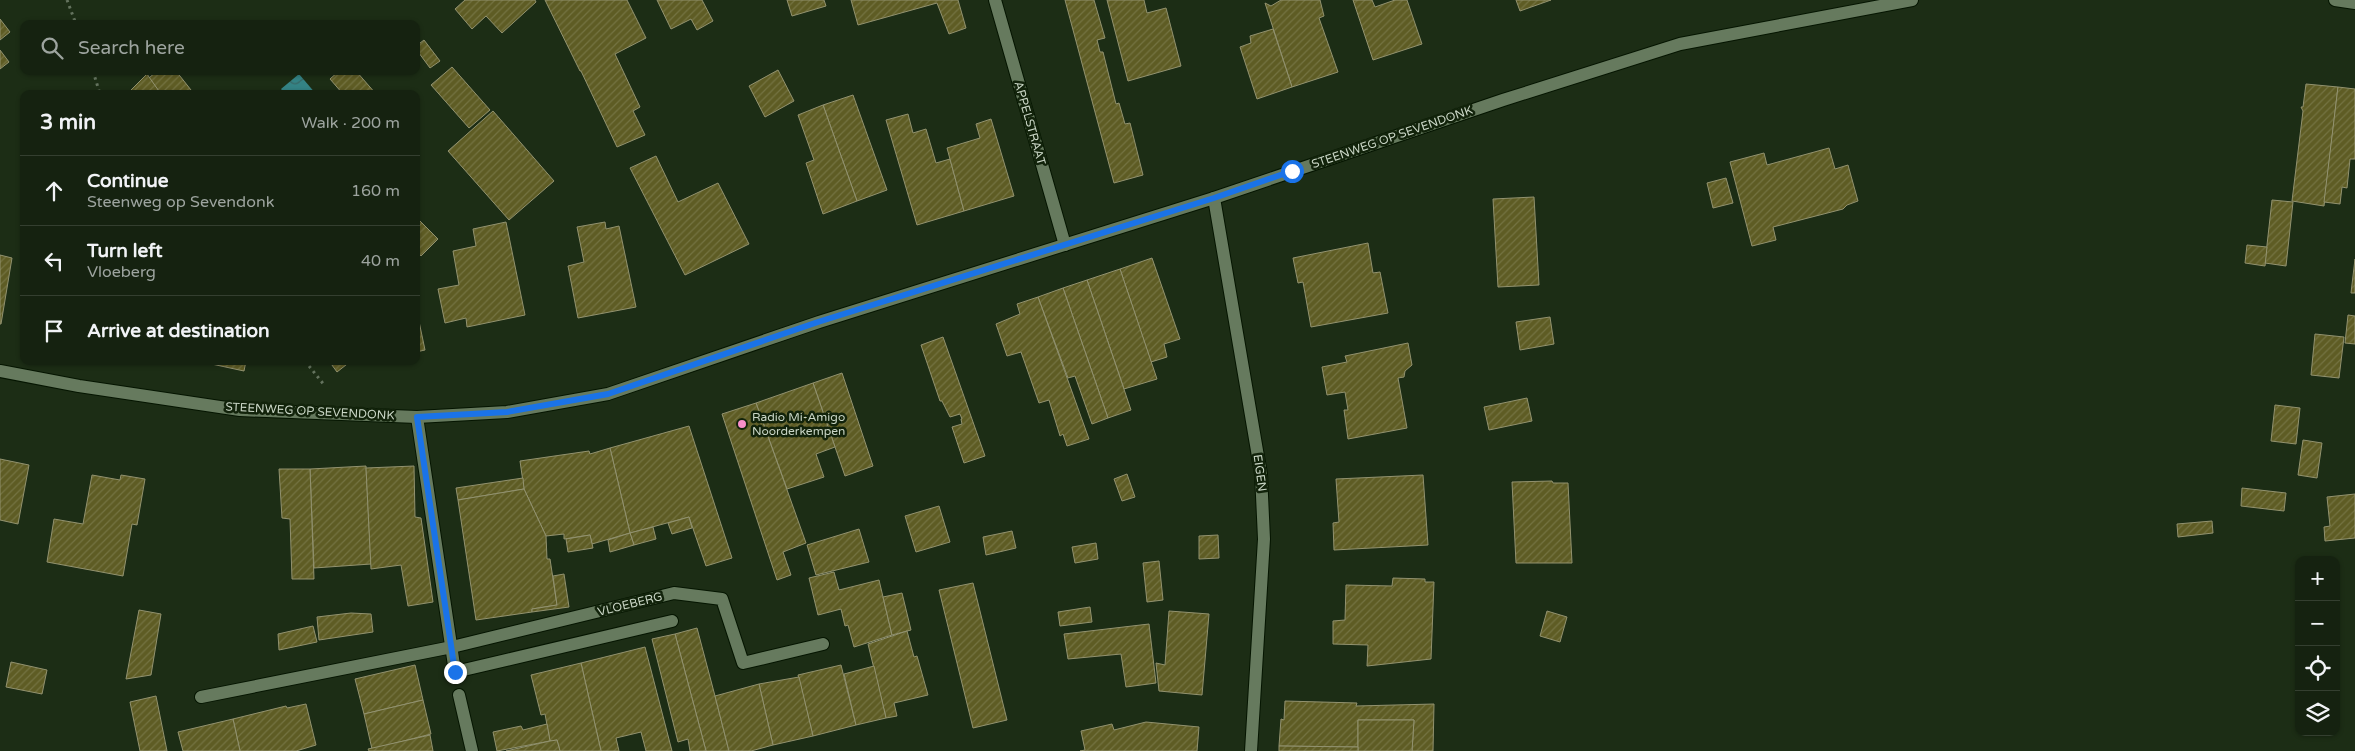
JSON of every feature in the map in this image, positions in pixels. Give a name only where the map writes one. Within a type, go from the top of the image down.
[{"type":"street","name":"APPELSTRAAT","points":[[995,0],[1065,245]]},
{"type":"street","name":"STEENWEG OP SEVENDONK","points":[[0,371],[79,386],[240,410],[417,417],[507,412],[608,394],[818,322],[1214,198],[1503,100],[1680,44],[1912,0]]},
{"type":"street","points":[[2335,0],[2355,3]]},
{"type":"street","name":"EIGEN","points":[[1214,198],[1261,474],[1264,505],[1264,539],[1251,751]]},
{"type":"street","name":"VLOEBERG","points":[[417,417],[455,672],[672,620]]},
{"type":"street","name":"VLOEBERG","points":[[201,697],[452,647],[674,593],[722,599],[743,663],[823,644]]},
{"type":"street","points":[[459,694],[472,751]]},
{"type":"path","points":[[68,0],[75,20]]},
{"type":"path","points":[[93,75],[99,90]]},
{"type":"water","points":[[300,75],[313,90],[282,90]]},
{"type":"building","points":[[465,0],[535,0],[536,2],[502,33],[486,16],[472,29],[455,9]]},
{"type":"building","points":[[545,0],[627,0],[646,38],[615,54],[640,107],[633,111],[645,135],[617,147]]},
{"type":"building","points":[[657,0],[702,0],[713,21],[697,30],[691,19],[671,29]]},
{"type":"building","points":[[787,0],[824,0],[826,6],[792,16]]},
{"type":"building","points":[[851,0],[958,0],[966,28],[949,34],[937,3],[858,25]]},
{"type":"building","points":[[1065,0],[1094,0],[1105,38],[1097,40],[1100,52],[1103,52],[1116,104],[1119,103],[1125,124],[1130,123],[1143,175],[1114,183]]},
{"type":"building","points":[[1107,0],[1144,0],[1147,13],[1166,8],[1181,66],[1128,81]]},
{"type":"building","points":[[1281,0],[1320,0],[1324,16],[1319,18],[1338,72],[1292,87],[1265,3],[1271,6]]},
{"type":"building","points":[[1353,0],[1372,0],[1375,7],[1395,0],[1407,0],[1422,44],[1373,60]]},
{"type":"building","points":[[1516,0],[1551,0],[1520,11]]},
{"type":"building","points":[[0,19],[10,32],[0,40]]},
{"type":"building","points":[[1273,29],[1292,87],[1257,99],[1240,47],[1251,43],[1250,36]]},
{"type":"building","points":[[424,40],[440,61],[430,68],[420,54],[420,43]]},
{"type":"building","points":[[0,50],[9,62],[0,69]]},
{"type":"building","points":[[452,67],[490,110],[469,128],[431,85]]},
{"type":"building","points":[[778,70],[794,101],[765,117],[749,86]]},
{"type":"building","points":[[148,75],[158,90],[131,90]]},
{"type":"building","points":[[152,75],[179,75],[191,90],[158,90],[149,78]]},
{"type":"building","points":[[334,75],[359,75],[373,90],[340,90],[330,79]]},
{"type":"building","points":[[2306,84],[2338,87],[2324,206],[2292,201],[2303,111],[2301,107],[2303,107]]},
{"type":"building","points":[[2338,87],[2355,89],[2355,159],[2350,159],[2347,188],[2342,187],[2340,204],[2324,202]]},
{"type":"building","points":[[853,95],[887,190],[857,201],[823,105]]},
{"type":"building","points":[[823,105],[857,201],[823,214],[806,163],[814,160],[798,115]]},
{"type":"building","points":[[493,111],[554,181],[509,220],[448,151]]},
{"type":"building","points":[[908,114],[913,133],[926,129],[936,163],[950,159],[964,211],[917,225],[886,120]]},
{"type":"building","points":[[991,119],[1014,196],[964,211],[947,148],[980,138],[976,124]]},
{"type":"building","points":[[1829,148],[1835,169],[1848,165],[1858,201],[1847,205],[1843,209],[1773,227],[1776,240],[1752,246],[1730,162],[1764,153],[1767,165]]},
{"type":"building","points":[[656,156],[678,202],[718,183],[749,244],[685,275],[630,168]]},
{"type":"building","points":[[1726,178],[1733,203],[1713,208],[1707,183]]},
{"type":"building","points":[[1534,197],[1539,285],[1498,287],[1493,199]]},
{"type":"building","points":[[2272,200],[2293,202],[2286,266],[2265,263]]},
{"type":"building","points":[[420,221],[438,239],[420,255]]},
{"type":"building","points":[[506,222],[525,315],[467,327],[466,318],[445,323],[438,289],[459,285],[453,251],[476,246],[473,229]]},
{"type":"building","points":[[605,222],[606,229],[619,226],[636,307],[578,318],[568,266],[584,262],[577,227]]},
{"type":"building","points":[[1368,243],[1373,273],[1380,272],[1388,313],[1311,327],[1303,282],[1298,283],[1293,258]]},
{"type":"building","points":[[2247,245],[2267,247],[2265,266],[2245,263]]},
{"type":"building","points":[[0,255],[12,258],[1,324],[0,324]]},
{"type":"building","points":[[1152,258],[1180,339],[1164,344],[1167,357],[1151,362],[1120,269]]},
{"type":"building","points":[[2355,259],[2355,293],[2351,293]]},
{"type":"building","points":[[1120,269],[1157,379],[1124,389],[1087,280]]},
{"type":"building","points":[[1087,280],[1131,410],[1108,418],[1063,288]]},
{"type":"building","points":[[1063,288],[1108,418],[1092,424],[1075,376],[1068,378],[1038,297]]},
{"type":"building","points":[[1038,297],[1089,439],[1067,446],[1063,434],[1060,436],[1049,400],[1039,403],[1021,352],[1007,356],[996,324],[1020,314],[1017,304]]},
{"type":"building","points":[[2348,315],[2355,316],[2355,344],[2345,343]]},
{"type":"building","points":[[1550,317],[1554,344],[1520,350],[1516,322]]},
{"type":"building","points":[[420,326],[425,350],[420,351]]},
{"type":"building","points":[[2315,334],[2344,337],[2339,378],[2311,375]]},
{"type":"building","points":[[943,337],[985,456],[964,463],[952,427],[962,424],[962,419],[960,414],[950,417],[942,401],[940,401],[921,345]]},
{"type":"building","points":[[1408,343],[1412,365],[1405,371],[1404,377],[1398,378],[1407,428],[1348,439],[1344,410],[1348,410],[1345,392],[1327,395],[1322,367],[1347,362],[1345,356]]},
{"type":"building","points":[[216,365],[245,365],[244,371]]},
{"type":"building","points":[[332,365],[346,365],[337,372]]},
{"type":"building","points":[[842,373],[873,466],[845,476],[813,383]]},
{"type":"building","points":[[813,383],[835,447],[816,454],[824,477],[787,489],[756,403]]},
{"type":"building","points":[[1527,398],[1532,421],[1489,430],[1484,407]]},
{"type":"building","points":[[756,403],[806,543],[783,552],[791,575],[777,580],[722,414]]},
{"type":"building","points":[[2275,405],[2300,408],[2296,444],[2271,441]]},
{"type":"building","points":[[689,426],[732,558],[706,566],[689,517],[630,533],[610,448]]},
{"type":"building","points":[[2303,440],[2322,443],[2317,478],[2298,475]]},
{"type":"building","points":[[610,448],[630,533],[592,544],[590,535],[564,539],[564,534],[546,536],[524,489],[520,461],[589,451],[590,454]]},
{"type":"building","points":[[0,459],[29,465],[18,524],[0,520]]},
{"type":"building","points":[[366,466],[371,564],[314,568],[310,469]]},
{"type":"building","points":[[414,466],[415,517],[421,518],[433,602],[408,606],[401,565],[371,569],[366,468]]},
{"type":"building","points":[[279,469],[310,469],[314,579],[292,579],[290,519],[282,518]]},
{"type":"building","points":[[1127,474],[1135,497],[1122,501],[1114,479]]},
{"type":"building","points":[[92,475],[120,480],[121,475],[145,479],[137,525],[132,524],[123,576],[47,562],[54,519],[83,524]]},
{"type":"building","points":[[1423,475],[1428,545],[1334,550],[1333,523],[1339,522],[1336,479]]},
{"type":"building","points":[[523,478],[524,489],[458,500],[456,488]]},
{"type":"building","points":[[1552,481],[1553,483],[1568,483],[1572,563],[1516,563],[1512,482]]},
{"type":"building","points":[[2242,488],[2286,493],[2284,511],[2241,506]]},
{"type":"building","points":[[524,489],[546,536],[547,559],[550,559],[557,605],[532,609],[532,612],[476,620],[458,500]]},
{"type":"building","points":[[2355,494],[2355,538],[2325,541],[2324,527],[2330,526],[2327,497]]},
{"type":"building","points":[[939,506],[950,542],[916,552],[905,516]]},
{"type":"building","points":[[689,517],[692,528],[672,534],[668,523]]},
{"type":"building","points":[[2212,521],[2213,533],[2178,537],[2177,524]]},
{"type":"building","points":[[653,527],[656,539],[634,545],[630,533]]},
{"type":"building","points":[[859,529],[869,562],[816,575],[807,545]]},
{"type":"building","points":[[1012,531],[1016,548],[986,555],[983,537]]},
{"type":"building","points":[[630,533],[634,545],[610,552],[608,540]]},
{"type":"building","points":[[590,535],[593,548],[568,552],[566,539]]},
{"type":"building","points":[[1218,535],[1219,558],[1199,559],[1199,536]]},
{"type":"building","points":[[1096,543],[1098,559],[1075,563],[1072,547]]},
{"type":"building","points":[[1159,561],[1163,600],[1147,602],[1143,563]]},
{"type":"building","points":[[834,572],[839,590],[879,580],[892,635],[854,647],[848,625],[845,626],[841,609],[818,615],[809,578]]},
{"type":"building","points":[[564,574],[569,607],[532,612],[532,609],[557,605],[553,576]]},
{"type":"building","points":[[1393,578],[1425,579],[1425,582],[1434,582],[1431,659],[1367,666],[1368,645],[1333,644],[1333,621],[1345,620],[1346,585],[1392,586]]},
{"type":"building","points":[[973,583],[1007,720],[973,728],[939,590]]},
{"type":"building","points":[[902,593],[911,630],[892,635],[883,597]]},
{"type":"building","points":[[1090,607],[1092,622],[1060,626],[1058,612]]},
{"type":"building","points":[[139,610],[161,614],[151,675],[126,679]]},
{"type":"building","points":[[1169,611],[1209,614],[1202,695],[1159,691],[1156,663],[1165,665]]},
{"type":"building","points":[[1547,611],[1567,617],[1560,642],[1540,636]]},
{"type":"building","points":[[351,613],[371,614],[373,632],[319,640],[317,617]]},
{"type":"building","points":[[1149,624],[1156,683],[1126,687],[1121,654],[1068,659],[1064,634]]},
{"type":"building","points":[[313,626],[317,642],[279,650],[278,634]]},
{"type":"building","points":[[697,628],[729,751],[706,751],[675,634]]},
{"type":"building","points":[[907,631],[914,657],[917,656],[928,695],[894,703],[897,716],[886,718],[868,644]]},
{"type":"building","points":[[675,634],[706,751],[690,751],[688,739],[678,742],[652,639]]},
{"type":"building","points":[[645,647],[672,751],[646,751],[641,732],[616,738],[619,751],[601,751],[581,663]]},
{"type":"building","points":[[11,662],[47,670],[42,694],[6,687]]},
{"type":"building","points":[[581,663],[601,751],[560,751],[557,740],[550,741],[545,714],[541,715],[531,675]]},
{"type":"building","points":[[415,665],[423,700],[364,714],[355,679]]},
{"type":"building","points":[[841,665],[856,725],[813,736],[798,675]]},
{"type":"building","points":[[874,666],[886,718],[856,725],[844,674]]},
{"type":"building","points":[[799,677],[813,736],[773,745],[759,684]]},
{"type":"building","points":[[759,684],[773,745],[751,751],[729,751],[715,696]]},
{"type":"building","points":[[156,696],[167,751],[140,751],[130,702]]},
{"type":"building","points":[[423,700],[431,734],[372,749],[364,714]]},
{"type":"building","points":[[1285,701],[1357,703],[1356,706],[1434,704],[1433,751],[1412,751],[1414,720],[1358,720],[1358,747],[1279,746],[1281,719],[1284,720]]},
{"type":"building","points":[[306,704],[316,745],[296,751],[240,751],[233,719],[286,706],[287,708]]},
{"type":"building","points":[[233,719],[240,751],[183,751],[178,732]]},
{"type":"building","points":[[1358,720],[1414,720],[1412,751],[1358,751]]},
{"type":"building","points":[[1146,722],[1199,727],[1197,751],[1080,751],[1085,750],[1081,731],[1112,724],[1114,730]]},
{"type":"building","points":[[547,724],[550,741],[497,751],[493,732],[521,726],[523,730]]},
{"type":"building","points":[[430,735],[433,751],[369,751],[368,749]]},
{"type":"building","points":[[557,740],[560,751],[506,751],[550,741]]},
{"type":"building","points":[[1279,746],[1358,747],[1358,751],[1279,751]]},
{"type":"place","name":"Radio Mi-Amigo Noorderkempen","points":[[742,424]]},
{"type":"route","points":[[455,672],[417,417],[507,412],[608,394],[818,322],[1214,198],[1292,171]]}]
